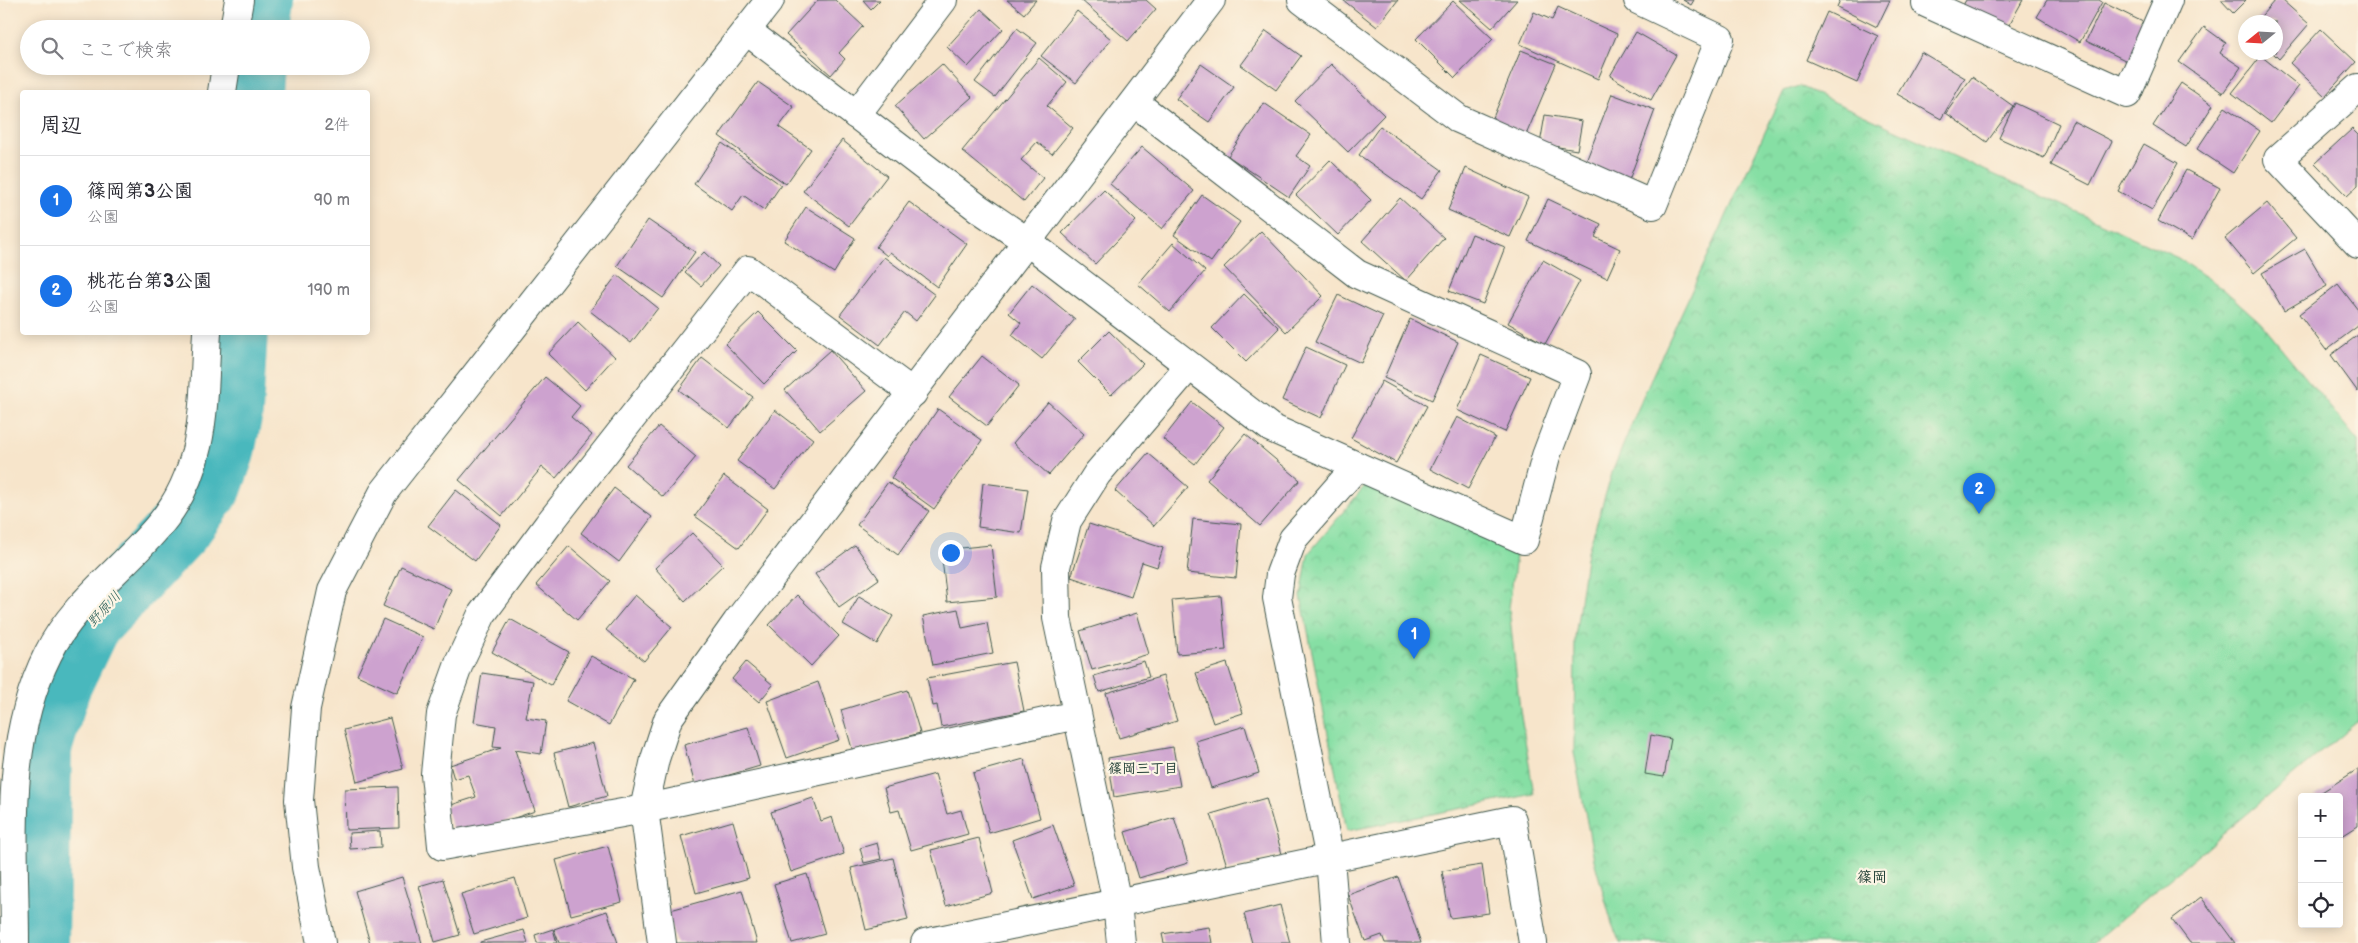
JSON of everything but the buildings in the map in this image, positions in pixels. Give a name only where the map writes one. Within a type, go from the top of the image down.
[{"type":"street","points":[[236,20],[239,0]]},
{"type":"street","points":[[322,943],[306,867],[299,800],[306,708],[332,591],[383,493],[770,0]]},
{"type":"street","points":[[856,115],[943,0]]},
{"type":"street","points":[[662,943],[644,809],[655,759],[668,719],[743,614],[1211,0]]},
{"type":"street","points":[[1302,0],[1459,119],[1653,205],[1720,39],[1638,0]]},
{"type":"street","points":[[1927,0],[1926,3],[2128,94],[2168,0]]},
{"type":"street","points":[[748,30],[978,208],[1028,242],[1271,428],[1524,540],[1546,456],[1577,374],[1357,274],[1134,102]]},
{"type":"street","points":[[222,90],[225,75]]},
{"type":"street","points":[[2358,88],[2278,159],[2358,244]]},
{"type":"street","points":[[913,393],[748,270],[548,525],[482,614],[460,661],[441,714],[436,774],[442,846],[644,809],[1077,715]]},
{"type":"street","points":[[14,943],[15,780],[19,736],[30,693],[48,652],[80,606],[162,523],[190,476],[201,436],[207,335]]},
{"type":"street","points":[[1121,943],[1117,903],[1057,618],[1056,567],[1067,521],[1096,474],[1189,366]]},
{"type":"street","points":[[1337,943],[1330,859],[1277,598],[1280,574],[1293,539],[1357,466]]},
{"type":"street","points":[[925,943],[1512,820],[1533,943]]},
{"type":"green space","points":[[1799,86],[2178,258],[2221,287],[2260,322],[2358,441],[2358,721],[2093,943],[1620,943],[1612,924],[1594,860],[1574,752],[1575,638],[1586,558],[1613,470],[1644,394],[1784,91]]},
{"type":"green space","points":[[1368,482],[1517,549],[1509,608],[1520,710],[1534,794],[1347,831],[1301,596],[1308,554]]},
{"type":"waterway","name":"野原川","points":[[258,20],[261,0]]},
{"type":"waterway","name":"野原川","points":[[250,90],[251,75]]},
{"type":"waterway","name":"野原川","points":[[37,943],[40,748],[59,686],[88,625],[179,529],[211,485],[223,451],[231,411],[236,335]]},
{"type":"place","name":"桃花台第3公園","points":[[1979,514]]},
{"type":"place","name":"篠岡第3公園","points":[[1414,659]]},
{"type":"district","name":"篠岡三丁目","points":[[1143,768]]},
{"type":"district","name":"篠岡","points":[[1872,877]]}]
